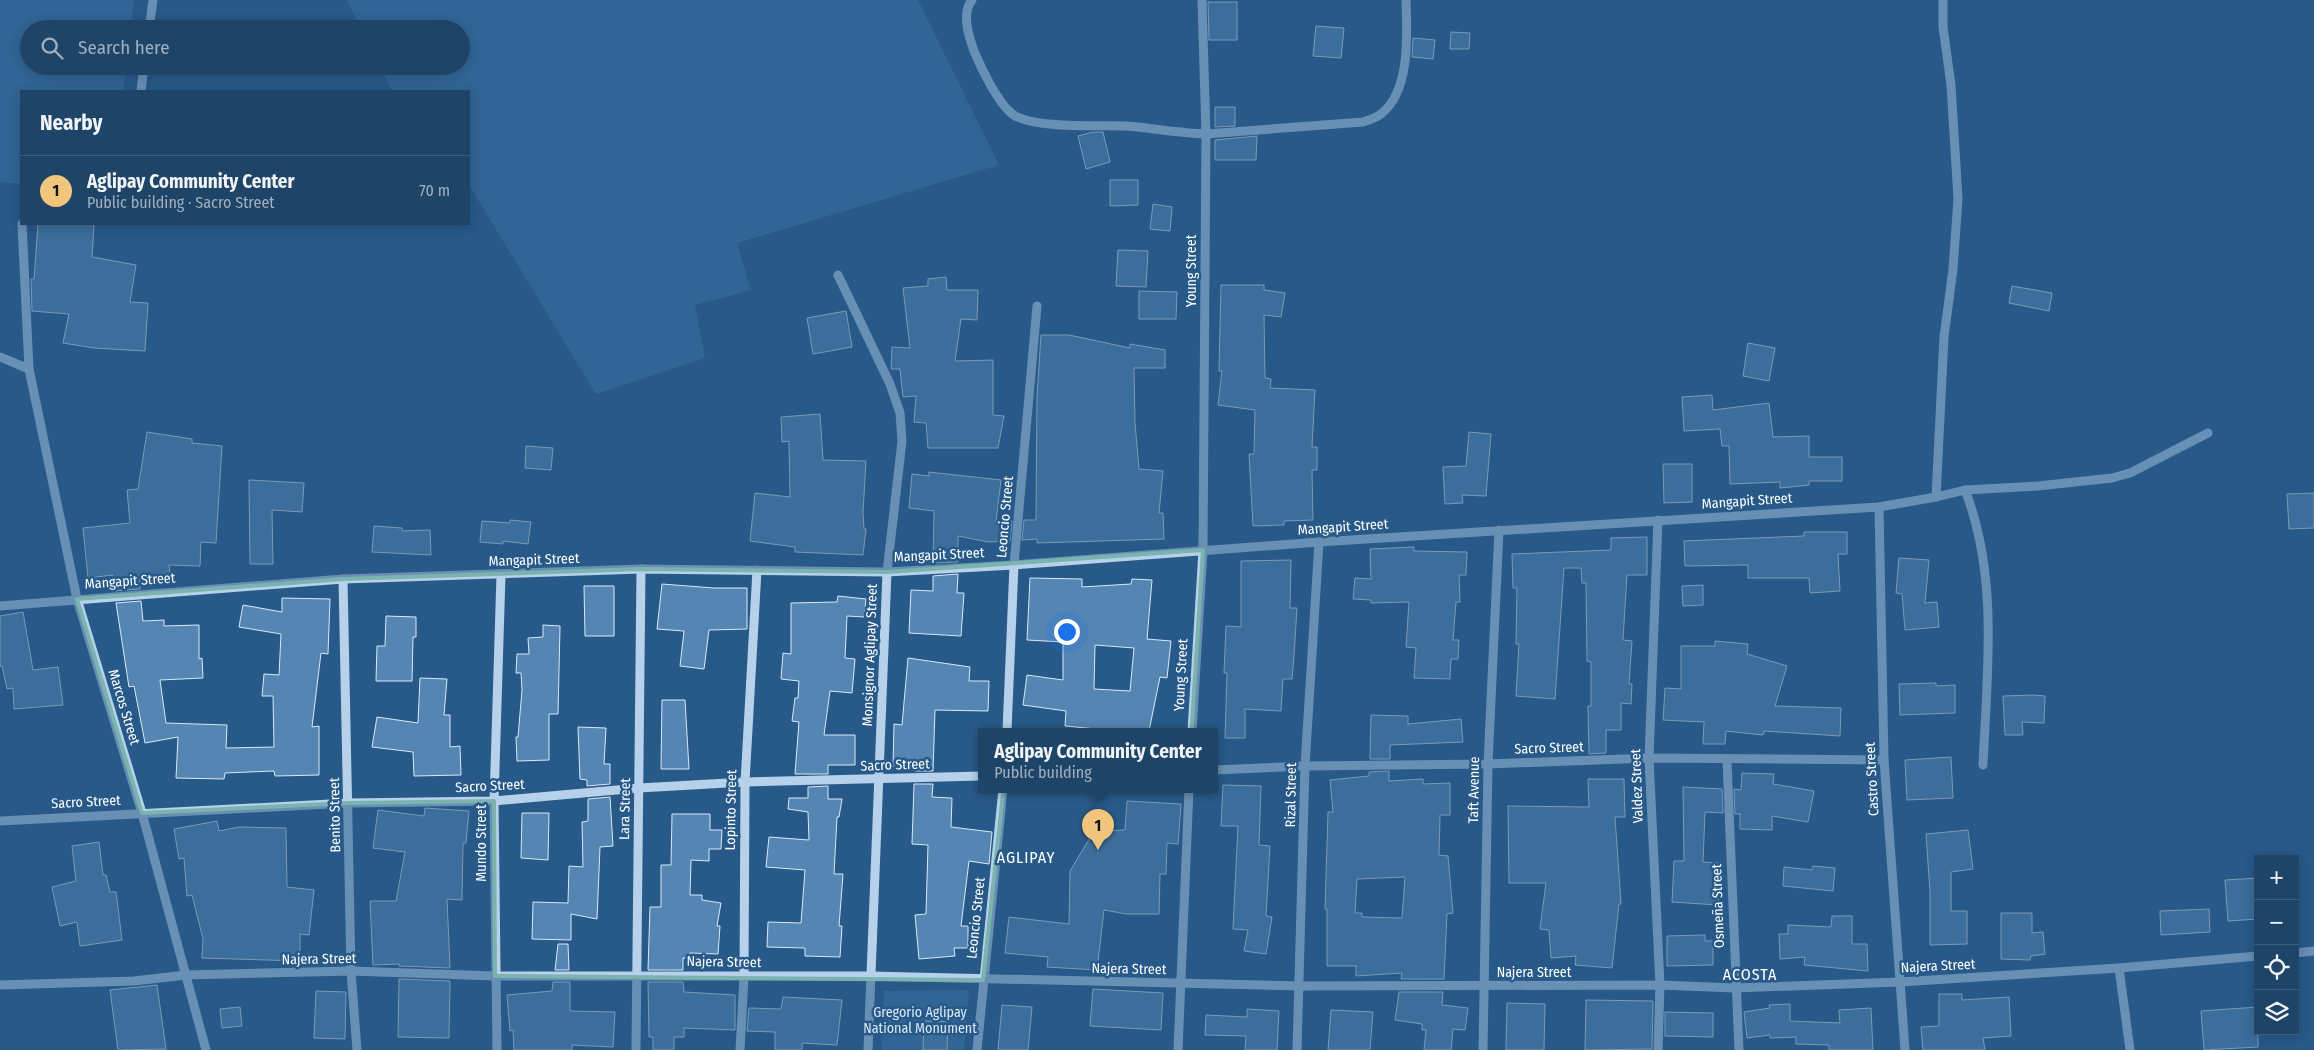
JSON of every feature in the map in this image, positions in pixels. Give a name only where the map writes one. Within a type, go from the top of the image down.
[{"type":"street","points":[[150,20],[152,0]]},
{"type":"street","points":[[972,0],[969,3],[967,23],[976,57],[1001,100],[1011,113],[1021,119],[1034,122],[1128,126],[1206,134],[1363,122],[1380,115],[1396,95],[1403,69],[1407,45],[1406,0]]},
{"type":"street","name":"Young Street","points":[[1192,728],[1203,550],[1206,134],[1202,0]]},
{"type":"street","points":[[1936,497],[1944,337],[1953,269],[1958,199],[1951,85],[1943,27],[1943,0]]},
{"type":"street","points":[[141,90],[143,75]]},
{"type":"street","name":"Marcos Street","points":[[22,225],[29,369],[77,599],[142,813],[206,1050]]},
{"type":"street","name":"Monsignor Aglipay Street","points":[[838,274],[879,360],[900,413],[902,441],[887,572],[868,1050]]},
{"type":"street","name":"Leoncio Street","points":[[1007,728],[1014,565],[1037,306]]},
{"type":"street","points":[[0,357],[29,369]]},
{"type":"street","name":"Mangapit Street","points":[[0,606],[343,579],[641,569],[887,572],[1014,565],[1499,530],[1878,507],[1965,490],[2038,486],[2130,473],[2208,433]]},
{"type":"street","points":[[1965,490],[1976,520],[1984,556],[1988,643],[1983,765]]},
{"type":"street","name":"Castro Street","points":[[1878,507],[1884,760],[1905,1050]]},
{"type":"street","name":"Valdez Street","points":[[1658,520],[1649,758],[1660,985],[1658,1050]]},
{"type":"street","name":"Taft Avenue","points":[[1483,1050],[1488,764],[1499,530]]},
{"type":"street","name":"Rizal Street","points":[[1297,1050],[1301,986],[1305,766],[1319,542]]},
{"type":"street","name":"Lara Street","points":[[636,1050],[641,569]]},
{"type":"street","name":"Lopinto Street","points":[[740,1050],[744,977],[745,782],[757,570]]},
{"type":"street","name":"Mundo Street","points":[[496,1050],[494,801],[502,575]]},
{"type":"street","name":"Benito Street","points":[[343,579],[351,971],[357,1050]]},
{"type":"street","name":"Sacro Street","points":[[1218,770],[1305,766],[1488,764],[1649,758],[1884,760]]},
{"type":"street","name":"Osmeña Street","points":[[1727,760],[1739,1050]]},
{"type":"street","name":"Sacro Street","points":[[0,821],[349,803],[494,801],[639,788],[745,782],[978,776]]},
{"type":"street","name":"Leoncio Street","points":[[977,1050],[1003,793]]},
{"type":"street","points":[[1178,1050],[1189,793]]},
{"type":"street","points":[[2299,953],[2314,951]]},
{"type":"street","name":"Najera Street","points":[[0,985],[134,980],[186,975],[351,971],[495,976],[637,974],[744,977],[871,976],[1301,986],[1660,985],[1735,988],[1900,982],[2119,968],[2254,956]]},
{"type":"street","points":[[2119,968],[2130,1050]]},
{"type":"highlighted area","points":[[1203,550],[1189,771],[1005,775],[983,980],[495,976],[494,801],[349,803],[142,813],[77,599],[343,579],[641,569],[887,572]]},
{"type":"green space","points":[[0,0],[134,0],[131,20],[20,20],[20,75],[125,75],[123,90],[20,90],[20,184],[0,182]]},
{"type":"green space","points":[[347,0],[918,0],[999,165],[737,243],[751,290],[695,305],[705,358],[596,394],[470,187],[470,90],[392,90],[384,75],[470,75],[470,20],[357,20]]},
{"type":"green space","name":"Gregorio Aglipay National Monument","points":[[969,990],[964,1050],[881,1050],[884,991]]},
{"type":"building","points":[[1208,2],[1237,2],[1237,40],[1209,40]]},
{"type":"building","points":[[1316,26],[1344,28],[1341,58],[1313,56]]},
{"type":"building","points":[[1451,32],[1470,33],[1469,49],[1450,49]]},
{"type":"building","points":[[1413,38],[1435,40],[1433,59],[1412,57]]},
{"type":"building","points":[[1215,107],[1235,107],[1235,126],[1215,127]]},
{"type":"building","points":[[1093,132],[1103,132],[1110,162],[1086,169],[1078,136]]},
{"type":"building","points":[[1257,136],[1256,160],[1215,160],[1215,140]]},
{"type":"building","points":[[1110,180],[1138,180],[1138,205],[1110,206]]},
{"type":"building","points":[[1153,204],[1172,207],[1170,231],[1150,229]]},
{"type":"building","points":[[38,225],[94,225],[92,257],[136,265],[130,302],[148,303],[145,351],[94,348],[63,343],[69,314],[32,311],[31,279],[34,279]]},
{"type":"building","points":[[1118,250],[1148,251],[1146,287],[1116,286]]},
{"type":"building","points":[[946,277],[947,290],[978,290],[977,320],[961,319],[955,361],[993,360],[993,415],[1004,416],[998,448],[928,448],[926,423],[914,422],[916,396],[903,397],[900,369],[891,369],[892,347],[910,348],[903,288],[928,286],[928,279]]},
{"type":"building","points":[[1221,285],[1264,285],[1264,290],[1285,293],[1281,317],[1264,315],[1265,378],[1271,379],[1270,388],[1315,390],[1312,447],[1317,447],[1317,470],[1312,470],[1313,520],[1284,521],[1284,525],[1253,526],[1249,454],[1254,454],[1255,410],[1218,405],[1222,371],[1219,371]]},
{"type":"building","points":[[2012,286],[2052,293],[2049,311],[2009,303]]},
{"type":"building","points":[[1139,291],[1177,292],[1176,319],[1139,319]]},
{"type":"building","points":[[846,311],[852,347],[813,354],[807,318]]},
{"type":"building","points":[[1041,335],[1069,335],[1130,348],[1130,344],[1165,350],[1165,368],[1134,368],[1135,423],[1139,469],[1163,471],[1159,513],[1163,513],[1164,539],[1037,543],[1037,539],[1022,540],[1024,520],[1036,520],[1037,397]]},
{"type":"building","points":[[1748,343],[1775,348],[1769,381],[1743,376]]},
{"type":"building","points":[[1712,395],[1713,410],[1769,403],[1773,437],[1809,436],[1809,457],[1842,457],[1842,481],[1809,481],[1809,485],[1780,488],[1780,482],[1730,484],[1729,446],[1722,446],[1720,429],[1684,431],[1682,397]]},
{"type":"building","points":[[820,414],[823,460],[866,461],[863,513],[864,529],[866,529],[863,555],[795,552],[795,547],[750,541],[755,493],[790,497],[789,441],[782,442],[781,417]]},
{"type":"building","points":[[147,432],[192,439],[192,443],[222,446],[216,543],[201,542],[200,566],[169,565],[170,574],[139,575],[140,589],[115,591],[113,575],[88,578],[83,528],[130,523],[127,490],[138,489]]},
{"type":"building","points":[[1469,432],[1491,434],[1486,496],[1462,495],[1463,503],[1445,504],[1443,467],[1466,466]]},
{"type":"building","points":[[526,446],[553,448],[551,470],[525,468]]},
{"type":"building","points":[[1663,464],[1692,464],[1692,502],[1664,503]]},
{"type":"building","points":[[929,472],[1001,480],[996,522],[1012,521],[1010,541],[988,542],[958,536],[958,562],[933,563],[934,511],[909,508],[912,474],[929,476]]},
{"type":"building","points":[[249,480],[304,483],[302,512],[272,510],[273,564],[250,564]]},
{"type":"building","points":[[2314,493],[2314,528],[2289,529],[2287,494]]},
{"type":"building","points":[[510,520],[531,522],[528,544],[503,541],[503,544],[480,542],[482,521],[510,523]]},
{"type":"building","points":[[374,526],[402,528],[402,531],[430,530],[431,555],[372,552]]},
{"type":"building","points":[[1804,532],[1847,532],[1847,554],[1838,554],[1840,591],[1810,593],[1809,578],[1748,578],[1748,565],[1685,566],[1684,541],[1804,536]]},
{"type":"building","points":[[1647,537],[1647,575],[1627,575],[1623,640],[1632,641],[1629,684],[1632,684],[1631,704],[1621,703],[1621,730],[1606,730],[1606,753],[1589,754],[1588,706],[1591,706],[1591,662],[1587,661],[1586,583],[1582,583],[1581,568],[1564,568],[1555,699],[1516,696],[1519,644],[1516,644],[1517,588],[1513,588],[1512,554],[1611,550],[1611,538]]},
{"type":"building","points":[[1414,547],[1414,551],[1467,552],[1466,575],[1459,575],[1460,602],[1456,602],[1453,640],[1459,640],[1458,659],[1451,659],[1450,679],[1414,678],[1416,648],[1406,647],[1409,602],[1371,603],[1371,600],[1353,599],[1355,578],[1371,579],[1370,549]]},
{"type":"building","points":[[1899,558],[1929,560],[1925,603],[1937,602],[1939,627],[1905,630],[1902,594],[1896,593]]},
{"type":"building","points":[[1291,560],[1290,608],[1297,608],[1294,656],[1292,679],[1283,679],[1281,711],[1245,709],[1245,738],[1225,738],[1227,673],[1224,673],[1226,626],[1241,627],[1241,561]]},
{"type":"building","points":[[958,574],[957,593],[964,593],[961,636],[909,633],[911,590],[933,591],[933,576]]},
{"type":"building","points":[[1030,578],[1082,579],[1082,587],[1131,584],[1132,579],[1152,580],[1147,639],[1171,641],[1167,678],[1160,677],[1150,728],[1065,726],[1066,711],[1023,705],[1027,675],[1063,680],[1063,642],[1027,640]],"holes":[[[1095,645],[1134,648],[1130,691],[1094,689]]]},
{"type":"building","points":[[662,584],[714,588],[747,588],[747,629],[709,630],[704,669],[680,666],[684,631],[657,629]]},
{"type":"building","points":[[1703,585],[1703,605],[1683,606],[1682,586]]},
{"type":"building","points":[[584,586],[614,586],[614,636],[585,636]]},
{"type":"building","points":[[838,596],[866,599],[864,617],[847,616],[845,658],[855,659],[852,693],[830,691],[824,735],[855,735],[855,765],[828,765],[828,774],[795,774],[799,722],[792,721],[795,698],[798,698],[799,681],[781,679],[783,653],[791,654],[791,603],[837,602]]},
{"type":"building","points":[[282,598],[330,599],[328,654],[321,653],[312,727],[319,726],[319,775],[275,776],[274,771],[225,773],[224,779],[176,778],[178,737],[145,743],[134,686],[129,687],[116,603],[141,601],[143,621],[164,620],[164,626],[199,625],[199,659],[202,658],[203,678],[160,680],[166,723],[227,725],[226,748],[274,747],[273,696],[262,696],[264,674],[279,675],[281,634],[239,627],[243,605],[282,612]]},
{"type":"building","points":[[23,612],[33,670],[58,667],[63,705],[14,709],[13,688],[7,689],[2,666],[0,666],[0,616]]},
{"type":"building","points":[[386,616],[416,617],[416,637],[413,637],[412,681],[376,681],[377,646],[385,646]]},
{"type":"building","points":[[543,625],[560,626],[558,714],[549,714],[549,760],[517,761],[516,737],[518,737],[522,690],[521,673],[516,673],[517,654],[529,654],[528,638],[543,637]]},
{"type":"building","points":[[1715,641],[1748,644],[1747,654],[1787,666],[1775,706],[1841,708],[1840,736],[1764,731],[1763,735],[1726,731],[1725,744],[1703,744],[1704,722],[1663,720],[1665,688],[1681,689],[1681,646],[1715,646]]},
{"type":"building","points":[[908,658],[970,667],[969,681],[989,681],[988,711],[935,710],[933,771],[915,771],[915,768],[893,767],[894,724],[902,725]]},
{"type":"building","points":[[420,678],[447,679],[444,715],[450,715],[450,747],[460,746],[461,775],[414,776],[413,752],[372,747],[377,717],[418,723]]},
{"type":"building","points":[[1936,683],[1936,686],[1955,685],[1955,713],[1900,715],[1899,684]]},
{"type":"building","points":[[2003,696],[2045,696],[2044,723],[2022,722],[2023,735],[2005,735]]},
{"type":"building","points":[[662,700],[685,700],[689,769],[661,769]]},
{"type":"building","points":[[1371,715],[1408,716],[1408,724],[1461,719],[1463,742],[1390,745],[1390,759],[1370,759]]},
{"type":"building","points":[[578,727],[606,728],[604,764],[610,764],[610,784],[587,786],[587,780],[580,779]]},
{"type":"building","points":[[1951,757],[1953,798],[1907,800],[1905,760]]},
{"type":"building","points":[[1389,771],[1389,781],[1423,779],[1423,784],[1450,783],[1450,815],[1440,815],[1439,855],[1448,856],[1453,913],[1447,914],[1444,979],[1401,979],[1402,973],[1356,976],[1356,966],[1327,966],[1327,909],[1325,909],[1328,812],[1333,812],[1330,780],[1369,776],[1369,772]],"holes":[[[1405,877],[1402,918],[1362,917],[1362,913],[1355,913],[1357,879]]]},
{"type":"building","points":[[1742,773],[1774,774],[1773,784],[1814,791],[1808,822],[1772,816],[1772,830],[1740,829],[1740,814],[1735,814],[1734,789],[1741,790]]},
{"type":"building","points":[[1588,779],[1624,779],[1625,817],[1615,817],[1621,904],[1619,904],[1612,968],[1575,965],[1576,956],[1551,958],[1549,930],[1540,929],[1546,883],[1509,883],[1508,806],[1589,807]]},
{"type":"building","points":[[914,784],[933,784],[932,797],[952,798],[951,827],[992,832],[989,864],[969,861],[961,926],[968,926],[968,948],[954,948],[955,956],[919,959],[915,915],[926,914],[928,845],[912,844]]},
{"type":"building","points":[[1223,785],[1261,786],[1259,845],[1270,846],[1266,916],[1272,917],[1266,954],[1244,951],[1248,930],[1233,929],[1238,826],[1221,826]]},
{"type":"building","points":[[828,786],[828,799],[842,799],[839,817],[837,817],[834,874],[843,874],[839,926],[842,926],[840,957],[805,956],[805,948],[767,947],[768,922],[801,923],[805,870],[766,867],[769,837],[809,840],[808,812],[788,809],[789,798],[808,798],[808,787]]},
{"type":"building","points":[[1683,787],[1722,789],[1723,813],[1705,812],[1703,862],[1720,863],[1718,905],[1672,902],[1674,861],[1684,861]]},
{"type":"building","points":[[610,797],[613,846],[600,847],[597,919],[571,914],[571,940],[532,939],[533,902],[568,903],[569,866],[583,867],[582,822],[588,821],[588,799]]},
{"type":"building","points":[[1127,801],[1181,804],[1178,844],[1167,843],[1166,874],[1160,874],[1159,914],[1126,914],[1104,910],[1097,970],[1047,967],[1048,957],[1005,953],[1009,917],[1069,924],[1070,871],[1094,831],[1125,830]]},
{"type":"building","points":[[425,808],[469,811],[466,843],[463,843],[462,900],[447,899],[450,968],[399,966],[399,964],[373,965],[370,901],[396,901],[405,852],[373,848],[378,810],[424,816]]},
{"type":"building","points":[[522,813],[549,813],[548,860],[521,858]]},
{"type":"building","points":[[672,814],[710,814],[710,830],[722,830],[721,849],[709,849],[709,861],[691,860],[690,895],[702,895],[702,900],[721,903],[717,926],[720,926],[718,954],[690,953],[689,958],[683,958],[683,970],[648,970],[650,907],[661,907],[661,865],[671,865]]},
{"type":"building","points":[[217,821],[219,831],[239,827],[286,828],[287,887],[314,890],[309,935],[300,934],[300,961],[202,958],[203,939],[192,895],[187,896],[184,858],[179,859],[174,829]]},
{"type":"building","points":[[1968,830],[1973,869],[1951,872],[1951,911],[1967,911],[1967,944],[1930,945],[1930,892],[1926,834]]},
{"type":"building","points":[[99,842],[103,875],[106,875],[110,892],[116,892],[122,940],[80,946],[77,922],[60,926],[52,887],[76,881],[72,846]]},
{"type":"building","points":[[1813,866],[1835,868],[1833,891],[1783,886],[1784,867],[1812,870]]},
{"type":"building","points":[[2254,878],[2254,919],[2228,921],[2225,880]]},
{"type":"building","points":[[2209,909],[2210,932],[2161,935],[2160,911]]},
{"type":"building","points":[[2001,913],[2032,913],[2032,933],[2043,932],[2045,954],[2031,956],[2030,960],[2001,959]]},
{"type":"building","points":[[1832,916],[1852,916],[1852,944],[1867,944],[1868,971],[1804,965],[1805,957],[1780,959],[1779,934],[1788,934],[1788,925],[1831,927]]},
{"type":"building","points":[[1705,935],[1705,941],[1713,941],[1713,965],[1667,966],[1667,936]]},
{"type":"building","points":[[558,944],[568,944],[569,970],[555,970]]},
{"type":"building","points":[[399,979],[450,981],[449,1038],[398,1037]]},
{"type":"building","points":[[553,982],[570,982],[570,1011],[615,1012],[613,1047],[572,1045],[572,1050],[514,1050],[513,1030],[510,1031],[507,995],[552,991]]},
{"type":"building","points":[[648,982],[683,982],[684,992],[735,995],[735,1030],[684,1028],[684,1037],[674,1037],[674,1050],[653,1050],[653,1037],[649,1037]]},
{"type":"building","points":[[157,985],[166,1049],[118,1050],[110,990]]},
{"type":"building","points":[[1093,989],[1163,993],[1161,1030],[1090,1026]]},
{"type":"building","points":[[316,991],[346,992],[345,1039],[314,1038]]},
{"type":"building","points":[[1399,992],[1443,992],[1442,1005],[1468,1008],[1465,1030],[1453,1029],[1451,1050],[1424,1050],[1426,1030],[1422,1030],[1422,1024],[1395,1020]]},
{"type":"building","points":[[1939,994],[1962,994],[1962,1000],[2009,997],[2011,1036],[1983,1038],[1985,1050],[1923,1050],[1921,1027],[1939,1026]]},
{"type":"building","points":[[783,997],[842,1000],[837,1045],[802,1043],[802,1050],[775,1050],[775,1032],[747,1031],[749,1008],[781,1009]]},
{"type":"building","points":[[1586,1000],[1653,1001],[1652,1049],[1585,1050]]},
{"type":"building","points":[[1507,1003],[1545,1004],[1544,1050],[1506,1050]]},
{"type":"building","points":[[1790,1004],[1790,1021],[1840,1023],[1839,1010],[1871,1008],[1873,1050],[1829,1050],[1829,1045],[1796,1044],[1796,1037],[1770,1038],[1770,1035],[1747,1038],[1744,1012],[1770,1008],[1769,1005]]},
{"type":"building","points":[[1002,1005],[1032,1007],[1028,1050],[998,1050]]},
{"type":"building","points":[[240,1007],[242,1026],[222,1028],[220,1009]]},
{"type":"building","points":[[2254,1007],[2254,1035],[2258,1035],[2258,1047],[2204,1050],[2201,1011]]},
{"type":"building","points":[[1247,1009],[1279,1011],[1277,1050],[1245,1050],[1246,1036],[1205,1035],[1206,1015],[1247,1017]]},
{"type":"building","points":[[1331,1010],[1373,1012],[1370,1050],[1328,1050]]},
{"type":"building","points":[[1665,1012],[1713,1013],[1713,1037],[1665,1036]]},
{"type":"building","points":[[924,1021],[948,1022],[947,1050],[923,1050]]},
{"type":"place","name":"Aglipay Community Center","points":[[1098,850]]},
{"type":"district","name":"AGLIPAY","points":[[1026,857]]},
{"type":"district","name":"ACOSTA","points":[[1750,974]]}]
